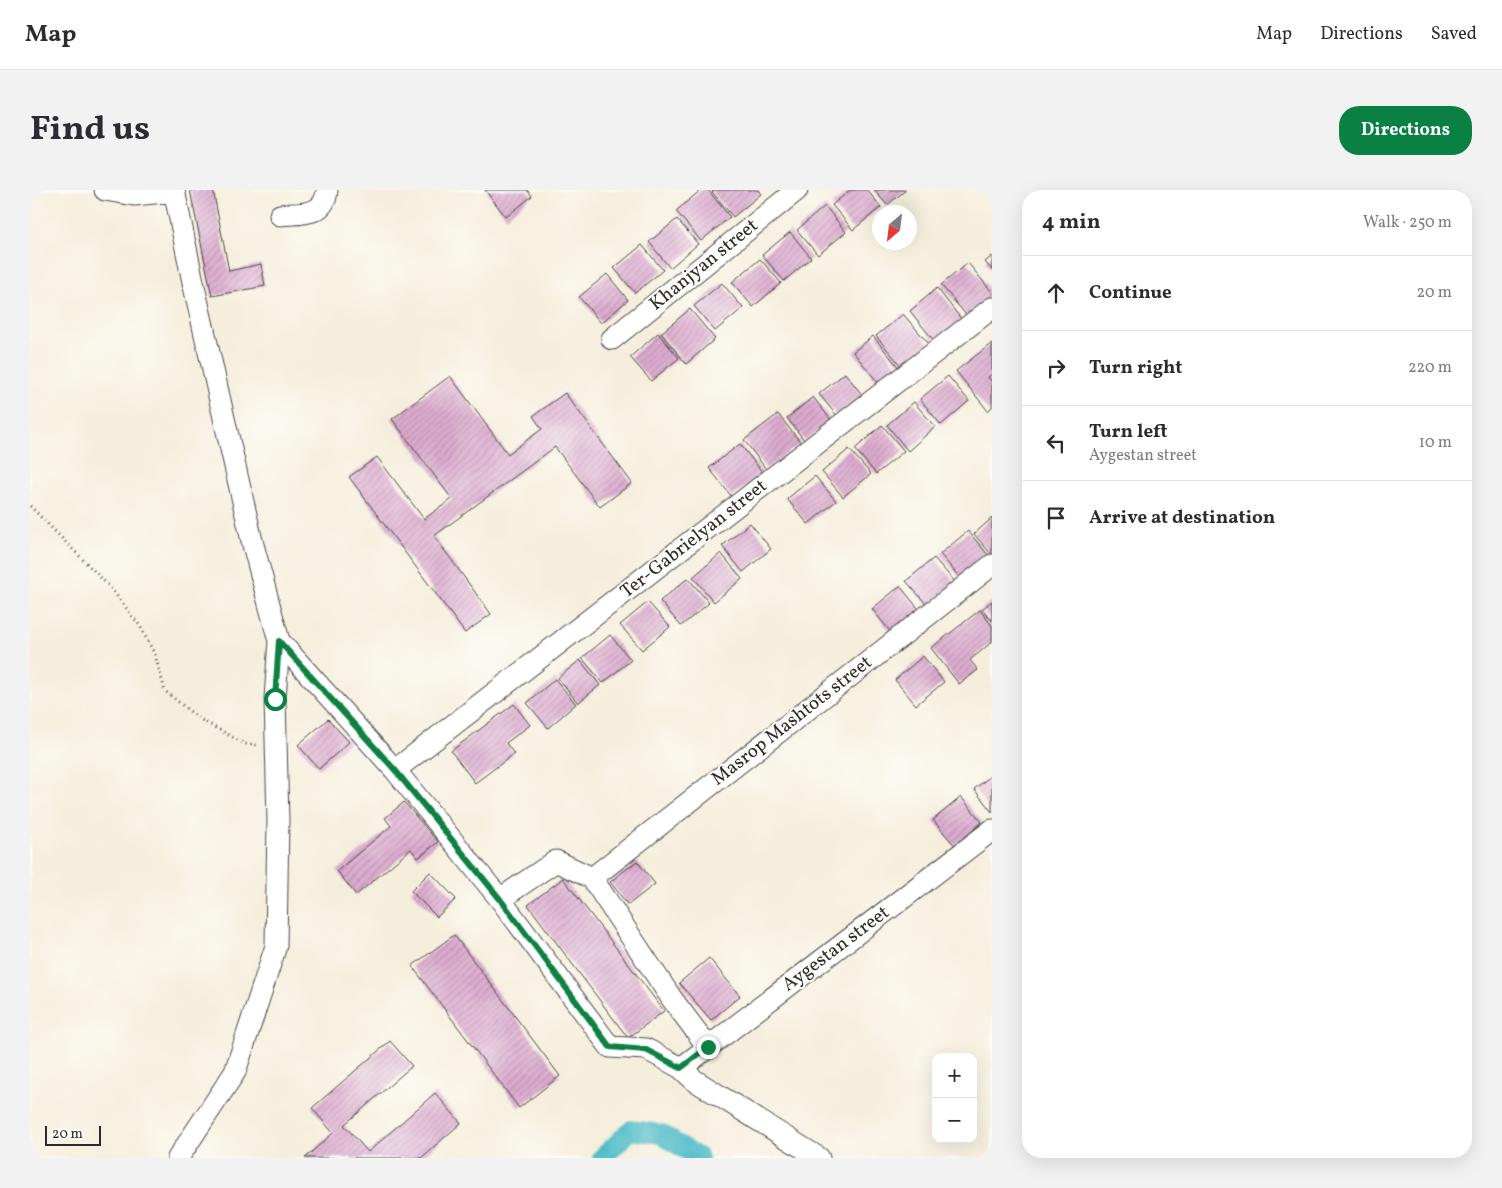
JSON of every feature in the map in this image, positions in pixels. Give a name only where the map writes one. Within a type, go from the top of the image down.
[{"type":"street","points":[[105,190],[134,195],[174,190],[250,531],[279,641],[275,699],[278,820],[276,946],[235,1072],[178,1158]]},
{"type":"street","points":[[280,215],[307,213],[320,208],[326,200],[327,190]]},
{"type":"street","name":"Khanjyan street","points":[[612,339],[797,190]]},
{"type":"street","name":"Ter-Gabrielyan street","points":[[395,770],[992,308]]},
{"type":"street","name":"Masrop Mashtots street","points":[[592,878],[992,565]]},
{"type":"street","points":[[279,641],[395,770],[500,899],[610,1047],[646,1050],[681,1068],[694,1080],[819,1158]]},
{"type":"street","name":"Aygestan street","points":[[681,1068],[992,830]]},
{"type":"street","points":[[500,899],[556,861],[592,878],[672,999],[708,1047]]},
{"type":"path","points":[[30,506],[110,587],[140,626],[155,655],[165,691],[198,718],[246,744],[276,747]]},
{"type":"building","points":[[190,190],[213,190],[229,271],[261,264],[265,286],[212,296]]},
{"type":"building","points":[[485,190],[527,190],[532,196],[506,217]]},
{"type":"building","points":[[701,190],[708,190],[730,217],[701,241],[676,211]]},
{"type":"building","points":[[714,190],[758,190],[761,194],[733,217],[712,192]]},
{"type":"building","points":[[850,190],[867,190],[879,205],[872,205],[872,214],[853,230],[832,205]]},
{"type":"building","points":[[874,190],[906,190],[887,205]]},
{"type":"building","points":[[825,206],[846,232],[818,255],[797,230]]},
{"type":"building","points":[[677,219],[698,244],[670,268],[649,242]]},
{"type":"building","points":[[790,232],[811,258],[784,281],[762,255]]},
{"type":"building","points":[[642,245],[663,270],[635,293],[614,268]]},
{"type":"building","points":[[992,256],[992,270],[985,262]]},
{"type":"building","points":[[760,259],[781,283],[753,307],[732,282]]},
{"type":"building","points":[[968,263],[992,292],[992,295],[967,316],[941,285]]},
{"type":"building","points":[[607,274],[628,300],[601,323],[579,297]]},
{"type":"building","points":[[722,283],[743,308],[715,331],[694,306]]},
{"type":"building","points":[[937,288],[962,320],[935,342],[910,311]]},
{"type":"building","points":[[690,309],[715,339],[686,364],[661,333]]},
{"type":"building","points":[[903,314],[929,344],[902,367],[876,336]]},
{"type":"building","points":[[658,333],[679,358],[651,381],[630,357]]},
{"type":"building","points":[[873,336],[900,369],[881,386],[853,352]]},
{"type":"building","points":[[992,343],[992,374],[988,377],[992,382],[992,407],[988,411],[956,371]]},
{"type":"building","points":[[845,373],[863,396],[837,416],[819,394]]},
{"type":"building","points":[[450,376],[508,454],[542,429],[533,416],[565,393],[632,483],[600,507],[555,447],[434,536],[491,614],[465,633],[349,477],[377,457],[424,519],[452,499],[392,419]]},
{"type":"building","points":[[948,376],[969,401],[941,425],[920,399]]},
{"type":"building","points":[[813,397],[831,420],[805,441],[787,418]]},
{"type":"building","points":[[914,402],[935,427],[908,451],[887,425]]},
{"type":"building","points":[[778,414],[801,443],[766,469],[744,440]]},
{"type":"building","points":[[882,425],[904,451],[876,474],[855,449]]},
{"type":"building","points":[[740,444],[763,473],[732,497],[709,468]]},
{"type":"building","points":[[849,449],[871,474],[843,497],[822,472]]},
{"type":"building","points":[[815,476],[836,501],[808,524],[787,499]]},
{"type":"building","points":[[992,518],[992,555],[974,534]]},
{"type":"building","points":[[750,523],[771,549],[743,572],[722,546]]},
{"type":"building","points":[[968,531],[989,556],[961,579],[940,554]]},
{"type":"building","points":[[721,553],[742,579],[714,602],[693,577]]},
{"type":"building","points":[[934,558],[956,583],[928,606],[906,581]]},
{"type":"building","points":[[688,578],[709,603],[681,626],[660,601]]},
{"type":"building","points":[[900,586],[921,612],[893,635],[872,609]]},
{"type":"building","points":[[992,601],[992,621],[982,609]]},
{"type":"building","points":[[648,602],[670,627],[642,650],[620,625]]},
{"type":"building","points":[[980,610],[992,626],[992,642],[970,660],[978,670],[959,684],[931,648]]},
{"type":"building","points":[[610,635],[631,660],[603,683],[582,658]]},
{"type":"building","points":[[923,656],[944,682],[916,705],[895,680]]},
{"type":"building","points":[[580,660],[600,685],[578,703],[558,678]]},
{"type":"building","points":[[555,679],[576,704],[548,728],[527,703]]},
{"type":"building","points":[[514,704],[530,725],[506,743],[514,754],[475,783],[451,751]]},
{"type":"building","points":[[328,719],[349,742],[319,769],[298,745]]},
{"type":"building","points":[[992,775],[992,812],[974,789]]},
{"type":"building","points":[[961,797],[982,822],[955,846],[933,820]]},
{"type":"building","points":[[404,802],[438,842],[418,858],[411,849],[356,895],[337,871],[391,826],[385,818]]},
{"type":"building","points":[[637,861],[655,884],[628,905],[610,882]]},
{"type":"building","points":[[430,872],[456,899],[437,917],[411,891]]},
{"type":"building","points":[[563,878],[664,1011],[628,1038],[528,905]]},
{"type":"building","points":[[454,935],[560,1076],[519,1108],[412,966]]},
{"type":"building","points":[[709,958],[740,996],[711,1020],[679,983]]},
{"type":"building","points":[[390,1041],[412,1066],[344,1125],[368,1152],[435,1093],[461,1123],[421,1158],[305,1158],[333,1133],[312,1108]]},
{"type":"waterway","points":[[602,1158],[631,1130],[661,1134],[699,1158]]},
{"type":"route","points":[[275,699],[279,641],[395,770],[500,899],[610,1047],[646,1050],[681,1068],[708,1047]]}]
